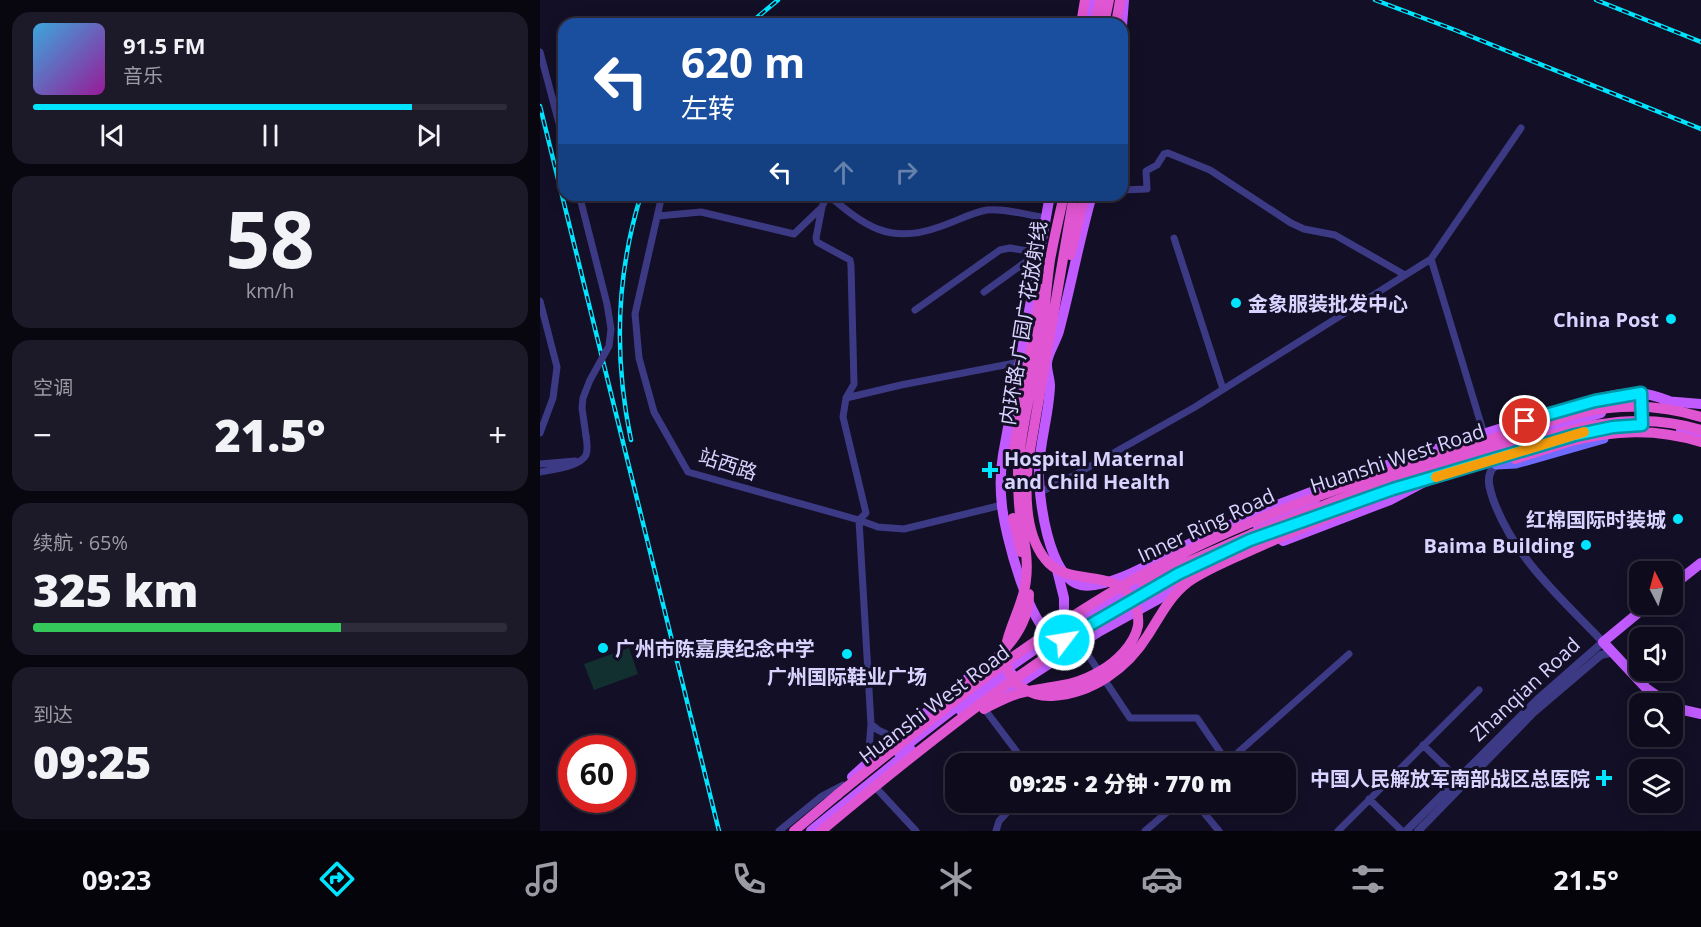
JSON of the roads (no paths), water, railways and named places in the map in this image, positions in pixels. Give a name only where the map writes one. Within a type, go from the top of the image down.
[{"type":"highway","points":[[1084,18],[1085,0]]},
{"type":"highway","points":[[1096,18],[1100,0]]},
{"type":"highway","points":[[1107,18],[1110,0]]},
{"type":"highway","points":[[1117,18],[1120,0]]},
{"type":"highway","name":"内环路-广园广花放射线","points":[[1060,201],[1019,465],[1018,501],[1028,556],[1026,580],[1023,600],[1009,634],[1005,654],[1006,668],[1020,686],[1030,693],[1042,696],[1067,694],[1090,687],[1107,677],[1135,653],[1174,594],[1203,574],[1292,532],[1466,466]]},
{"type":"highway","name":"内环路-广园广花放射线","points":[[1079,201],[1053,322],[1028,462],[1027,489],[1029,516],[1037,546],[1050,565],[1072,575],[1118,584],[1134,602],[1138,621],[1133,639],[1120,655],[1101,670]]},
{"type":"highway","points":[[843,790],[999,655],[1015,637],[1025,620],[1030,589],[1013,514],[1012,459],[1032,334],[1050,261]]},
{"type":"highway","name":"Inner Ring Road","points":[[801,831],[843,790],[996,669],[1071,636],[1124,584],[1185,552],[1303,500],[1357,481],[1542,423],[1600,408],[1651,407],[1685,412],[1701,419]]},
{"type":"highway","name":"Inner Ring Road","points":[[820,831],[946,731],[1056,651],[1148,594],[1256,541],[1332,508],[1398,484],[1466,466],[1572,431],[1608,422],[1648,420],[1677,424],[1701,431]]},
{"type":"highway","points":[[1515,459],[1568,442],[1632,431],[1671,434],[1701,442]]},
{"type":"highway","points":[[1071,636],[1145,580],[1202,554],[1321,505],[1430,473],[1517,438]]},
{"type":"highway","name":"Inner Ring Road","points":[[946,731],[1012,696],[1073,684],[1101,670]]},
{"type":"main road","points":[[1086,18],[1094,0]]},
{"type":"main road","points":[[1123,18],[1124,0]]},
{"type":"main road","points":[[786,831],[843,790],[868,762],[1015,638],[1021,630],[1024,615],[1017,570],[1002,506],[1000,480],[1002,455],[1049,201]]},
{"type":"main road","points":[[1024,341],[1037,343],[1060,201]]},
{"type":"main road","points":[[1071,636],[1040,492],[1040,455],[1050,384],[1046,364],[1079,201]]},
{"type":"main road","points":[[1082,201],[1086,216]]},
{"type":"main road","points":[[1046,364],[1058,333],[1090,201]]},
{"type":"main road","points":[[1053,557],[1074,582],[1089,585],[1122,577],[1214,532],[1329,484],[1595,401],[1641,403],[1668,414],[1701,419]]},
{"type":"main road","name":"Huanshi West Road","points":[[1071,636],[1142,583],[1220,544],[1299,509],[1352,489],[1594,415],[1641,403],[1669,401],[1701,404]]},
{"type":"main road","points":[[1641,403],[1642,425]]},
{"type":"main road","points":[[1466,466],[1516,464],[1655,425]]},
{"type":"main road","name":"Huanshi West Road","points":[[843,790],[992,683],[1158,585],[1250,540],[1282,535],[1430,473],[1466,466],[1588,431],[1655,425],[1701,436]]},
{"type":"main road","points":[[1671,428],[1701,431]]},
{"type":"main road","points":[[1496,465],[1515,459]]},
{"type":"main road","points":[[1214,532],[1220,544]]},
{"type":"main road","points":[[828,831],[1071,636],[1152,601],[1282,535]]},
{"type":"main road","points":[[1210,558],[1215,570]]},
{"type":"main road","points":[[1683,577],[1701,563]]},
{"type":"main road","points":[[1017,570],[1037,620],[1046,632],[1071,636]]},
{"type":"main road","name":"Zhanqian Road","points":[[1603,642],[1636,615]]},
{"type":"main road","points":[[1603,642],[1646,688],[1654,693]]},
{"type":"main road","points":[[958,687],[992,683]]},
{"type":"main road","name":"Huanshi West Road","points":[[801,831],[932,734],[992,683]]},
{"type":"main road","points":[[948,713],[958,687]]},
{"type":"main road","points":[[1683,710],[1701,714]]},
{"type":"street","points":[[540,52],[558,119]]},
{"type":"street","points":[[1040,492],[1135,441],[1223,389],[1431,259],[1521,128]]},
{"type":"street","points":[[1128,190],[1147,189],[1146,171],[1157,165],[1164,154],[1168,153],[1210,170],[1291,223],[1304,229],[1335,235],[1405,275]]},
{"type":"street","points":[[540,472],[564,468],[582,460],[586,454],[583,398],[609,346],[611,329],[607,303],[580,201]]},
{"type":"street","name":"站西路","points":[[662,201],[635,314],[639,358],[654,412],[688,472],[878,527],[904,530],[1002,506]]},
{"type":"street","points":[[824,201],[817,242],[850,260],[851,266],[854,384],[842,409],[866,513],[859,520],[872,724],[868,762]]},
{"type":"street","points":[[834,201],[875,230],[889,233],[924,232],[979,212],[991,210],[1046,218]]},
{"type":"street","points":[[658,216],[701,212],[794,234],[822,207]]},
{"type":"street","points":[[1174,238],[1223,389]]},
{"type":"street","points":[[915,310],[1000,250],[1010,248],[1039,258]]},
{"type":"street","points":[[984,292],[1027,261],[1039,258]]},
{"type":"street","points":[[1431,259],[1484,434]]},
{"type":"street","points":[[540,301],[557,366],[553,398],[540,434]]},
{"type":"street","points":[[846,398],[1020,362]]},
{"type":"street","points":[[540,464],[578,461]]},
{"type":"street","points":[[1496,465],[1489,473],[1489,487],[1508,533],[1522,556],[1603,642]]},
{"type":"street","points":[[1071,636],[1130,718],[1197,718],[1220,753]]},
{"type":"street","name":"Zhanqian Road","points":[[1404,831],[1538,699],[1603,642]]},
{"type":"street","name":"Zhanqian Road","points":[[1418,831],[1533,713],[1601,654],[1613,652]]},
{"type":"street","points":[[1237,753],[1350,654]]},
{"type":"street","points":[[1338,831],[1479,690]]},
{"type":"street","points":[[983,707],[1018,753]]},
{"type":"street","points":[[872,724],[878,730],[897,736],[907,745]]},
{"type":"street","points":[[1423,745],[1457,778]]},
{"type":"street","points":[[779,831],[822,796],[843,790]]},
{"type":"street","points":[[878,790],[916,831]]},
{"type":"street","points":[[1369,799],[1404,831]]},
{"type":"street","points":[[996,831],[999,821],[1007,813]]},
{"type":"street","points":[[1145,831],[1166,813]]},
{"type":"street","points":[[1204,813],[1219,831]]},
{"type":"railway","points":[[756,18],[778,0]]},
{"type":"railway","points":[[1375,0],[1701,129]]},
{"type":"railway","points":[[1596,0],[1701,42]]},
{"type":"railway","points":[[540,106],[558,179]]},
{"type":"railway","points":[[563,201],[719,831]]},
{"type":"railway","points":[[631,440],[622,378],[620,317],[626,256],[639,201]]},
{"type":"place","name":"金象服装批发中心","points":[[1236,303]]},
{"type":"place","name":"China Post","points":[[1671,319]]},
{"type":"place","name":"Hospital Maternal and Child Health","points":[[990,470]]},
{"type":"place","name":"红棉国际时装城","points":[[1678,519]]},
{"type":"place","name":"Baima Building","points":[[1586,545]]},
{"type":"place","name":"广州市陈嘉庚纪念中学","points":[[603,648]]},
{"type":"place","name":"广州国际鞋业广场","points":[[847,654]]},
{"type":"place","name":"中国人民解放军南部战区总医院","points":[[1604,778]]}]
